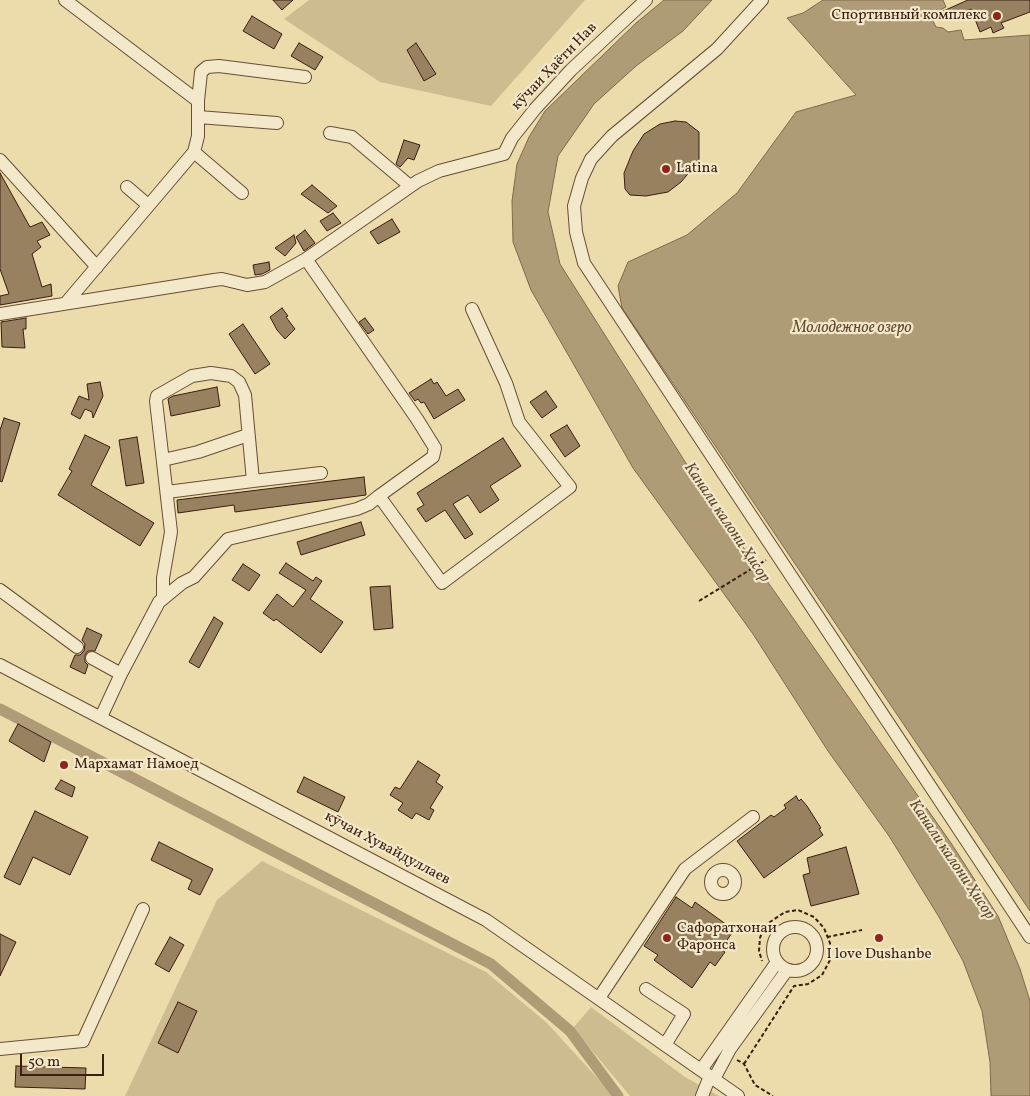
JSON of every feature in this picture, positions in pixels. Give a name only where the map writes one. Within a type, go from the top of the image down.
[{"type":"street","points":[[65,0],[198,101]]},
{"type":"street","name":"кӯчаи Ҳаёти Нав","points":[[0,314],[222,279],[247,284],[266,282],[306,259],[410,186],[429,175],[504,154],[512,138],[535,108],[571,70],[646,0]]},
{"type":"street","points":[[762,0],[717,49],[612,136],[591,159],[582,178],[574,206],[576,232],[584,263],[1030,937]]},
{"type":"street","points":[[66,303],[194,152],[198,136],[198,101],[201,72],[207,67],[219,66],[304,77]]},
{"type":"street","points":[[198,118],[277,123]]},
{"type":"street","points":[[330,133],[352,137],[410,186]]},
{"type":"street","points":[[194,152],[242,193]]},
{"type":"street","points":[[0,160],[97,267]]},
{"type":"street","points":[[127,187],[148,205]]},
{"type":"street","points":[[101,717],[154,609],[163,597],[194,577],[228,539],[369,504],[433,458],[436,451],[434,445],[306,259]]},
{"type":"street","points":[[379,496],[442,583],[570,486],[518,422],[501,372],[472,309]]},
{"type":"street","points":[[163,597],[171,532],[156,401],[157,396],[192,376],[210,373],[231,376],[239,382],[245,395],[253,481]]},
{"type":"street","points":[[163,460],[198,452],[248,434]]},
{"type":"street","points":[[167,492],[321,473]]},
{"type":"street","points":[[0,590],[77,647]]},
{"type":"street","points":[[92,658],[121,674]]},
{"type":"street","name":"кӯчаи Хувайдуллаев","points":[[0,665],[486,920],[738,1096]]},
{"type":"street","points":[[599,998],[685,869],[753,817]]},
{"type":"street","points":[[696,861],[712,877]]},
{"type":"street","points":[[0,1050],[83,1041],[143,909]]},
{"type":"street","points":[[702,1096],[708,1075],[730,1049],[782,966]]},
{"type":"street","points":[[646,989],[684,1014],[665,1045]]},
{"type":"path","points":[[699,601],[759,564]]},
{"type":"path","points":[[827,937],[862,930]]},
{"type":"path","points":[[744,1064],[755,1085],[773,1096]]},
{"type":"shaded area","points":[[309,0],[585,0],[491,106],[380,82],[284,19]]},
{"type":"shaded area","points":[[262,861],[486,972],[547,1023],[601,1082],[611,1096],[125,1096],[217,900]]},
{"type":"shaded area","points":[[591,1007],[685,1077],[719,1096],[630,1096],[573,1028]]},
{"type":"water","name":"Канали калони Ҳисор","points":[[664,0],[712,0],[683,31],[636,66],[594,104],[558,156],[548,212],[560,264],[701,487],[951,843],[998,916],[1020,969],[1030,1001],[1030,1096],[991,1096],[990,1062],[982,1011],[963,961],[939,917],[889,836],[828,751],[753,634],[633,468],[531,290],[513,242],[512,201],[517,164],[529,137],[545,111],[636,23]]},
{"type":"water","name":"Молодежное озеро","points":[[823,0],[943,0],[946,7],[930,15],[936,27],[943,28],[948,32],[961,30],[964,40],[1030,35],[1030,911],[622,308],[618,286],[628,262],[687,235],[737,193],[796,112],[856,95],[787,18],[803,13]]},
{"type":"building","points":[[273,0],[293,0],[282,10]]},
{"type":"building","name":"Спортивный комплекс","points":[[968,0],[1030,0],[1030,12],[1001,23],[1004,28],[993,33],[991,27],[980,32],[971,9],[944,20],[941,12]]},
{"type":"building","points":[[252,16],[282,34],[274,49],[243,31]]},
{"type":"building","points":[[299,43],[323,57],[315,70],[291,56]]},
{"type":"building","points":[[416,43],[436,74],[424,81],[407,50]]},
{"type":"building","points":[[675,121],[686,122],[699,132],[699,161],[681,182],[668,192],[646,196],[630,195],[625,189],[624,173],[633,151],[644,134],[660,124]]},
{"type":"building","points":[[404,140],[420,145],[414,160],[408,158],[400,167],[396,164]]},
{"type":"building","points":[[0,173],[30,227],[42,222],[50,235],[37,241],[41,247],[32,254],[42,287],[51,284],[52,296],[0,305],[0,296],[9,294],[0,269]]},
{"type":"building","points":[[312,185],[337,206],[328,213],[301,194]]},
{"type":"building","points":[[333,213],[341,223],[327,231],[320,221]]},
{"type":"building","points":[[392,219],[400,232],[378,244],[370,232]]},
{"type":"building","points":[[305,230],[315,243],[304,251],[296,237]]},
{"type":"building","points":[[294,235],[296,243],[285,256],[275,248]]},
{"type":"building","points":[[269,262],[270,270],[255,275],[253,265]]},
{"type":"building","points":[[282,308],[295,329],[285,339],[277,330],[270,317]]},
{"type":"building","points":[[26,318],[26,329],[23,329],[25,348],[2,347],[1,322]]},
{"type":"building","points":[[365,318],[374,330],[368,334],[359,322]]},
{"type":"building","points":[[243,324],[270,364],[255,374],[229,334]]},
{"type":"building","points":[[431,379],[434,384],[437,382],[446,396],[458,389],[465,400],[434,419],[424,402],[421,403],[418,399],[415,401],[409,393]]},
{"type":"building","points":[[100,382],[103,396],[93,418],[92,412],[85,409],[80,419],[71,414],[79,396],[89,400],[87,384]]},
{"type":"building","points":[[217,387],[220,406],[171,416],[168,399],[173,396]]},
{"type":"building","points":[[546,391],[557,407],[542,418],[530,402]]},
{"type":"building","points":[[4,418],[20,423],[2,482],[0,481],[0,430]]},
{"type":"building","points":[[567,425],[580,446],[565,457],[550,435]]},
{"type":"building","points":[[85,435],[110,447],[91,485],[154,523],[140,546],[58,495],[72,471],[69,469]]},
{"type":"building","points":[[137,437],[144,483],[126,486],[119,440]]},
{"type":"building","points":[[503,438],[521,466],[490,486],[499,500],[480,513],[468,495],[453,504],[473,534],[465,539],[445,510],[426,522],[417,509],[424,505],[417,493]]},
{"type":"building","points":[[364,477],[366,495],[235,512],[234,505],[178,513],[177,500]]},
{"type":"building","points":[[361,522],[365,535],[301,555],[297,542]]},
{"type":"building","points":[[286,563],[313,581],[316,577],[322,581],[310,599],[343,622],[321,653],[276,619],[274,621],[263,613],[277,594],[293,607],[306,590],[279,573]]},
{"type":"building","points":[[243,564],[260,575],[249,591],[232,580]]},
{"type":"building","points":[[390,586],[393,628],[374,630],[370,587]]},
{"type":"building","points":[[214,617],[223,623],[199,668],[189,662]]},
{"type":"building","points":[[87,628],[102,635],[95,651],[88,651],[85,655],[85,662],[88,665],[85,674],[70,667],[75,655],[80,655],[84,651],[85,644],[82,640]]},
{"type":"building","points":[[18,724],[51,742],[44,762],[9,741]]},
{"type":"building","points":[[418,761],[440,775],[436,782],[443,787],[430,808],[434,810],[429,820],[416,813],[412,819],[398,810],[403,803],[390,795],[395,787],[400,789]]},
{"type":"building","points":[[304,777],[345,797],[338,812],[297,792]]},
{"type":"building","points":[[61,780],[75,787],[72,797],[55,789]]},
{"type":"building","points":[[796,796],[799,801],[801,799],[807,806],[821,828],[819,829],[823,835],[764,878],[737,841],[771,815],[774,817],[786,808],[784,805]]},
{"type":"building","points":[[35,811],[88,837],[70,875],[33,857],[20,885],[4,877]]},
{"type":"building","points":[[159,842],[213,869],[200,895],[188,889],[192,880],[151,860]]},
{"type":"building","points":[[846,847],[859,894],[811,906],[803,875],[810,873],[807,858]]},
{"type":"building","points":[[676,897],[692,908],[695,902],[734,930],[721,949],[725,952],[715,966],[710,962],[692,988],[654,960],[658,955],[644,946]]},
{"type":"building","points":[[0,934],[16,942],[0,976]]},
{"type":"building","points":[[170,937],[184,945],[169,972],[155,964]]},
{"type":"building","points":[[178,1002],[197,1011],[178,1053],[158,1043]]},
{"type":"building","points":[[16,1066],[86,1068],[85,1089],[15,1087]]},
{"type":"waterway","points":[[0,709],[491,964],[570,1031],[618,1096]]},
{"type":"place","name":"Спортивный комплекс","points":[[997,16]]},
{"type":"place","name":"Latina","points":[[666,169]]},
{"type":"place","name":"Мархамат Намоед","points":[[64,765]]},
{"type":"place","name":"Сафоратхонаи Фаронса","points":[[667,938]]},
{"type":"place","name":"I love Dushanbe","points":[[879,938]]}]
